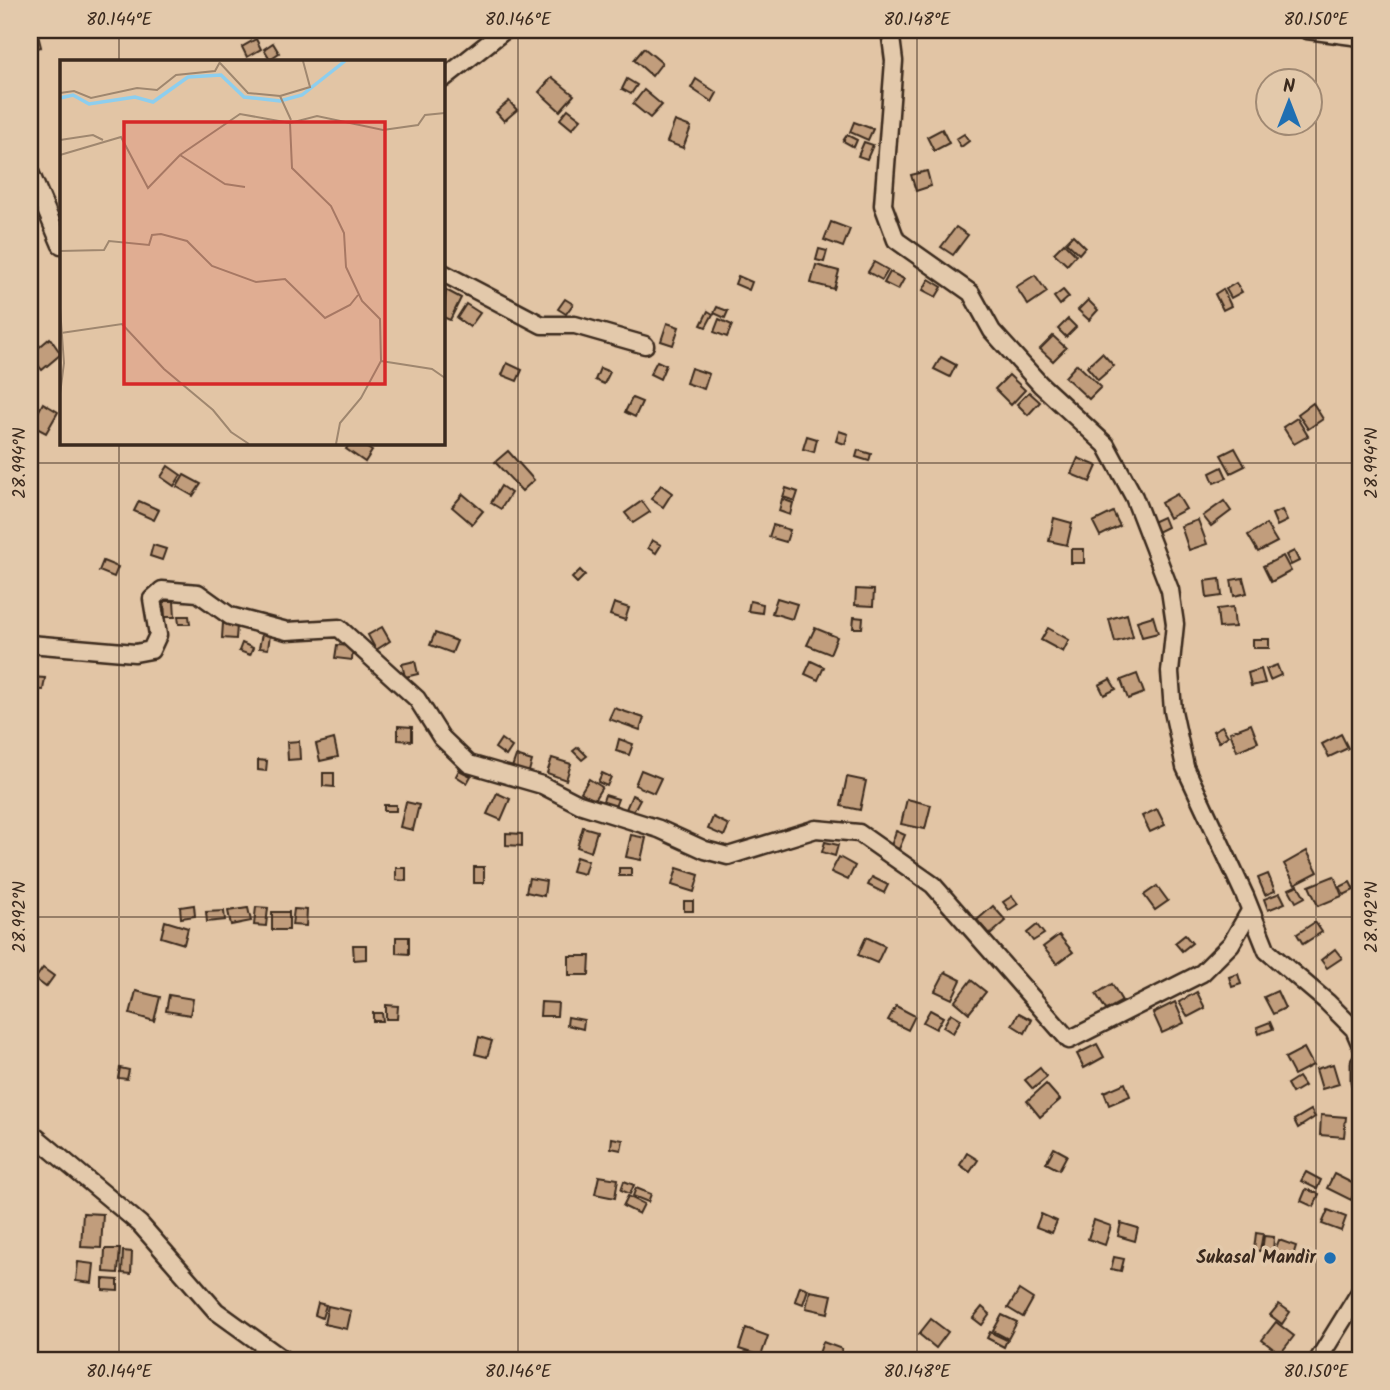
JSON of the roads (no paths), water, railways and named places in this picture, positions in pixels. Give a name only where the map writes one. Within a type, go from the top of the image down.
[{"type":"street","points":[[444,78],[505,30]]},
{"type":"street","points":[[890,30],[894,61],[883,205],[896,240],[971,293],[992,331],[1040,384],[1106,445],[1134,497],[1170,590],[1175,624],[1170,672],[1177,740],[1185,767],[1267,951],[1327,1002],[1354,1029],[1360,1043]]},
{"type":"street","points":[[1307,30],[1360,37]]},
{"type":"street","points":[[30,172],[60,243]]},
{"type":"street","points":[[444,274],[542,325],[575,325],[645,345]]},
{"type":"street","points":[[30,644],[135,653],[151,650],[158,635],[152,599],[163,590],[198,593],[230,615],[287,631],[339,628],[417,699],[441,737],[469,764],[542,785],[579,804],[659,829],[705,850],[728,856],[816,829],[859,833],[933,885],[1069,1040],[1202,973],[1231,944],[1250,911]]},
{"type":"street","points":[[1360,1063],[1360,1081]]},
{"type":"street","points":[[30,1132],[139,1224],[216,1311],[284,1360]]},
{"type":"street","points":[[1318,1360],[1360,1292]]},
{"type":"place","name":"Sukasal Mandir","points":[[1330,1258]]}]
